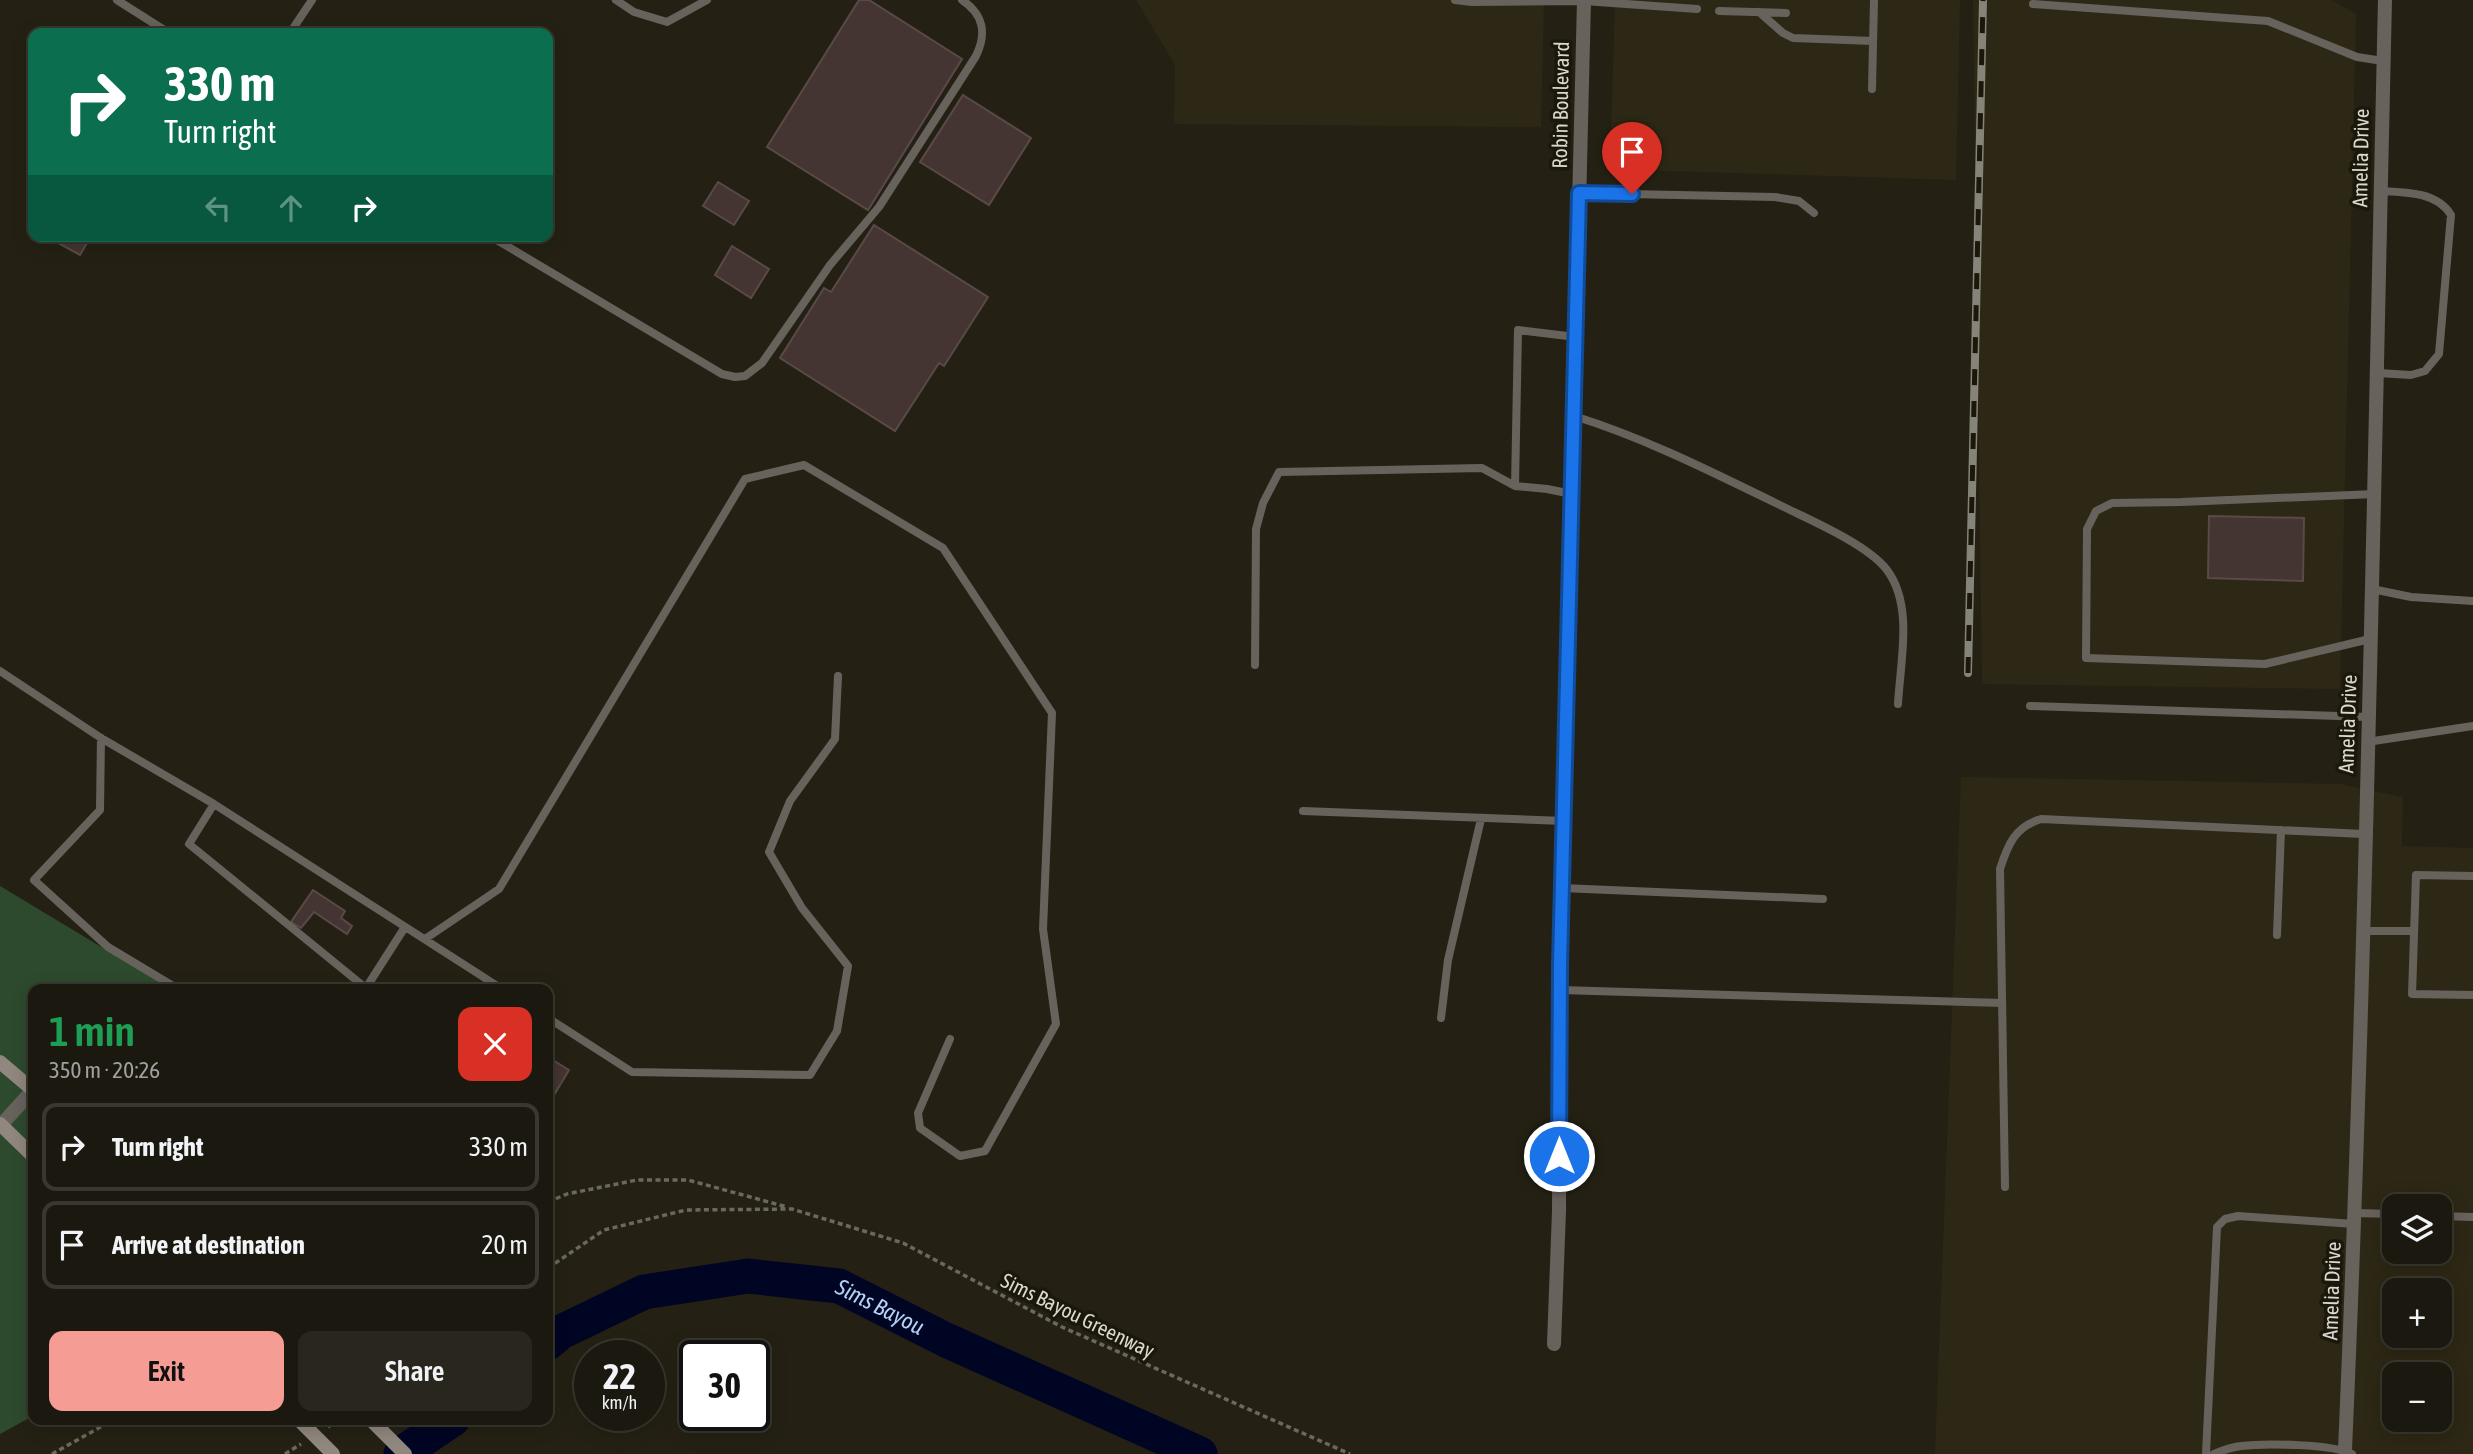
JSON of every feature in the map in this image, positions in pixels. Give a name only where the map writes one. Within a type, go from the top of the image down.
[{"type":"main road","points":[[0,1062],[28,1086]]},
{"type":"main road","points":[[1,1124],[28,1151]]},
{"type":"main road","points":[[304,1425],[333,1454]]},
{"type":"main road","points":[[376,1425],[405,1454]]},
{"type":"street","name":"Robin Boulevard","points":[[1554,1344],[1559,1211],[1562,888],[1584,0]]},
{"type":"street","name":"Amelia Drive","points":[[2348,1452],[2375,494],[2385,0]]},
{"type":"street","points":[[1,1124],[28,1095]]},
{"type":"lane","points":[[117,0],[161,28]]},
{"type":"lane","points":[[293,28],[312,0]]},
{"type":"lane","points":[[616,0],[634,12],[667,22],[707,0]]},
{"type":"lane","points":[[501,242],[722,374],[745,376],[762,363],[830,265],[879,207],[976,56],[983,41],[982,23],[971,6],[962,0]]},
{"type":"lane","points":[[1455,0],[1584,0],[1697,9]]},
{"type":"lane","points":[[1872,89],[1874,0]]},
{"type":"lane","points":[[2033,4],[2268,21],[2357,57],[2384,61]]},
{"type":"lane","points":[[1719,11],[1786,13]]},
{"type":"lane","points":[[1759,12],[1783,33],[1793,37],[1873,41]]},
{"type":"lane","points":[[2378,373],[2411,375],[2425,372],[2439,355],[2451,215],[2446,206],[2416,193],[2381,191]]},
{"type":"lane","points":[[1579,193],[1775,197],[1799,201],[1814,213]]},
{"type":"lane","points":[[1515,486],[1518,330],[1576,337]]},
{"type":"lane","points":[[1574,416],[1610,427],[1718,475],[1822,526],[1877,560],[1887,569],[1898,592],[1903,618],[1898,704]]},
{"type":"lane","points":[[425,939],[499,889],[745,479],[804,465],[943,548],[1052,713],[1043,929],[1056,1024],[985,1151],[960,1156],[920,1128],[918,1113],[950,1039]]},
{"type":"lane","points":[[1255,665],[1256,529],[1263,503],[1279,472],[1482,468],[1515,486],[1572,494]]},
{"type":"lane","points":[[2370,639],[2265,664],[2086,658],[2087,529],[2096,510],[2112,503],[2375,494]]},
{"type":"lane","points":[[2372,589],[2411,597],[2473,601]]},
{"type":"lane","points":[[0,671],[101,738],[214,804],[494,984]]},
{"type":"lane","points":[[553,1021],[632,1072],[810,1075],[837,1031],[848,966],[802,908],[769,852],[790,801],[835,739],[838,677]]},
{"type":"lane","points":[[2030,706],[2368,717]]},
{"type":"lane","points":[[2367,742],[2473,726]]},
{"type":"lane","points":[[101,738],[100,810],[34,880],[108,947],[170,984]]},
{"type":"lane","points":[[214,804],[189,844],[362,984]]},
{"type":"lane","points":[[1303,811],[1564,821]]},
{"type":"lane","points":[[1441,1018],[1448,960],[1481,818]]},
{"type":"lane","points":[[2005,1187],[2000,869],[2015,835],[2026,823],[2041,818],[2364,834]]},
{"type":"lane","points":[[2277,935],[2281,831]]},
{"type":"lane","points":[[2473,876],[2416,875],[2412,993],[2473,995]]},
{"type":"lane","points":[[1562,888],[1823,899]]},
{"type":"lane","points":[[369,984],[405,927]]},
{"type":"lane","points":[[2362,931],[2414,931]]},
{"type":"lane","points":[[1560,990],[2002,1003]]},
{"type":"lane","points":[[2206,1454],[2217,1227],[2225,1219],[2238,1216],[2355,1218],[2382,1215]]},
{"type":"lane","points":[[2452,1216],[2473,1217]]},
{"type":"lane","points":[[2214,1454],[2243,1445],[2348,1452]]},
{"type":"path","name":"Sims Bayou Greenway","points":[[553,1200],[567,1194],[637,1180],[688,1180],[903,1243],[1062,1327],[1350,1454]]},
{"type":"path","name":"Sims Bayou Greenway","points":[[553,1265],[604,1230],[686,1210],[792,1209]]},
{"type":"path","points":[[52,1454],[104,1425]]},
{"type":"shaded area","points":[[1136,0],[1544,0],[1541,127],[1174,124],[1175,65]]},
{"type":"shaded area","points":[[1615,0],[1960,0],[1956,180],[1610,169]]},
{"type":"shaded area","points":[[1973,0],[2332,0],[2356,14],[2340,689],[1982,684]]},
{"type":"shaded area","points":[[1961,777],[2340,784],[2403,797],[2402,846],[2473,848],[2473,1454],[1935,1454]]},
{"type":"green space","points":[[0,886],[163,984],[28,984],[28,1419],[0,1434]]},
{"type":"building","points":[[859,0],[869,0],[962,59],[868,210],[767,147]]},
{"type":"building","points":[[963,95],[1031,138],[989,205],[920,162]]},
{"type":"building","points":[[718,182],[749,201],[734,225],[703,206]]},
{"type":"building","points":[[874,225],[988,297],[944,366],[939,363],[895,431],[780,358],[824,288],[831,292]]},
{"type":"building","points":[[61,242],[88,242],[80,255],[60,244]]},
{"type":"building","points":[[732,246],[769,269],[751,298],[715,275]]},
{"type":"building","points":[[2209,516],[2304,518],[2303,581],[2208,578]]},
{"type":"building","points":[[313,890],[345,911],[341,918],[352,926],[347,934],[314,912],[301,928],[291,922]]},
{"type":"building","points":[[553,1060],[569,1070],[553,1094]]},
{"type":"waterway","name":"Sims Bayou","points":[[553,1339],[561,1332],[644,1292],[748,1276],[839,1286],[946,1340],[1200,1454]]},
{"type":"waterway","name":"Sims Bayou","points":[[401,1454],[444,1425]]},
{"type":"railway","points":[[1968,673],[1983,0]]},
{"type":"route","points":[[1559,1156],[1560,965],[1579,193],[1632,194]]}]
